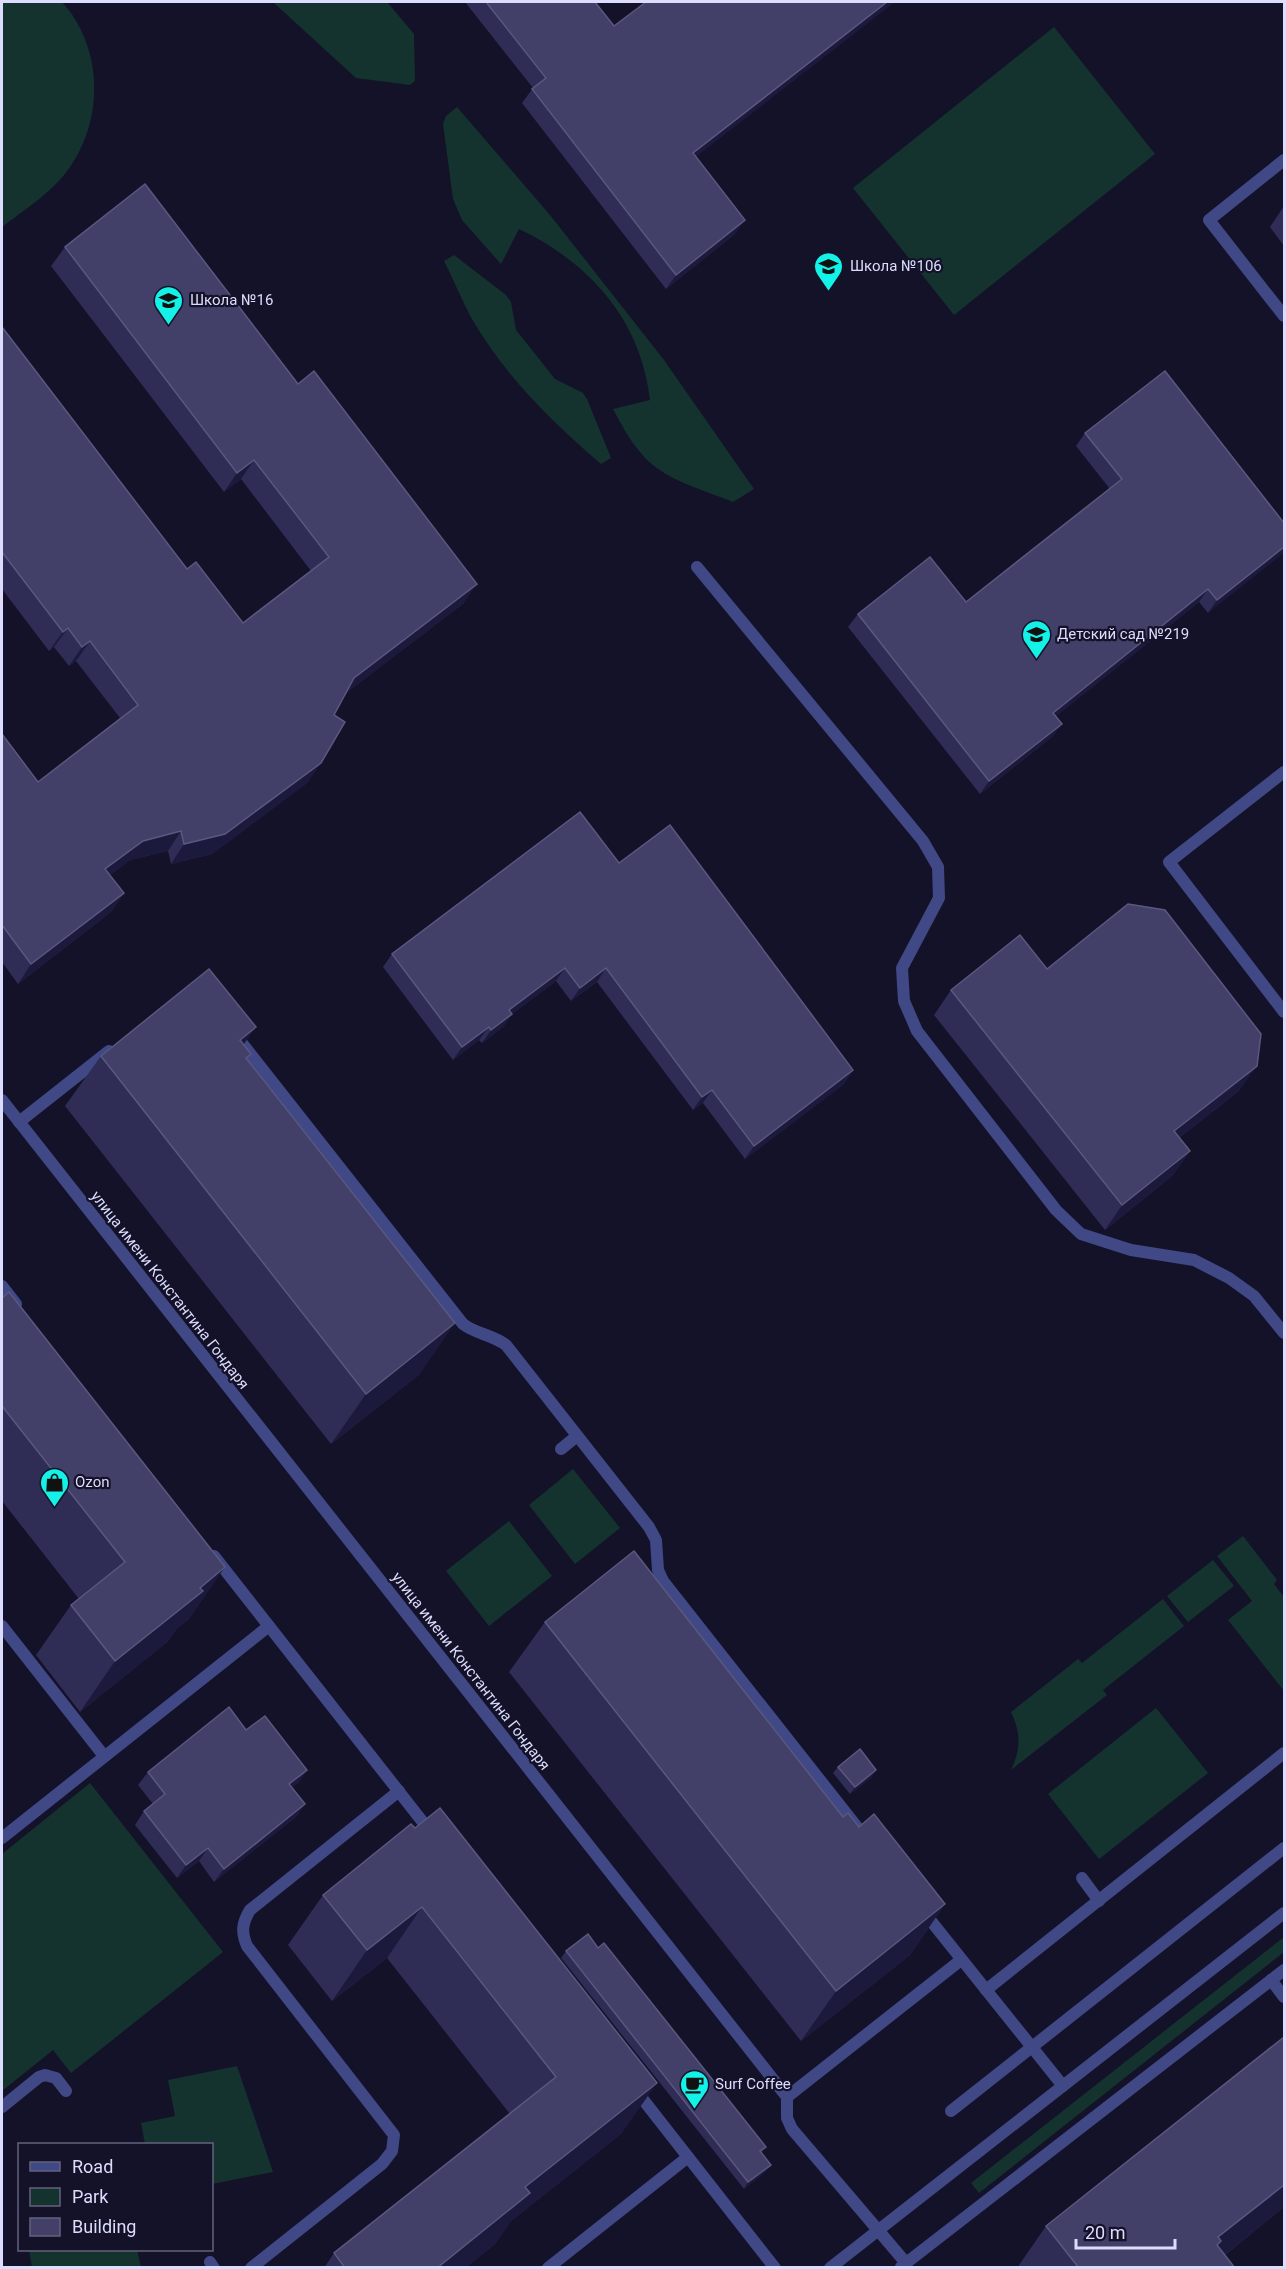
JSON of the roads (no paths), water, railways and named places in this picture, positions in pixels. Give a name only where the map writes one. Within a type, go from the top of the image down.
[{"type":"street","points":[[1284,160],[1209,220],[1284,316]]},
{"type":"street","points":[[697,567],[923,841],[938,867],[939,898],[902,968],[904,1001],[917,1031],[1056,1210],[1081,1234],[1131,1250],[1194,1260],[1229,1278],[1254,1296],[1284,1333]]},
{"type":"street","points":[[1284,772],[1169,862],[1284,1012]]},
{"type":"street","points":[[230,1028],[463,1324],[473,1332],[498,1339],[506,1346],[649,1527],[656,1540],[658,1570],[663,1581],[865,1837]]},
{"type":"street","points":[[19,1122],[121,1041]]},
{"type":"street","name":"улица имени Константина Гондаря","points":[[2,1101],[787,2097]]},
{"type":"street","points":[[2,1287],[24,1315]]},
{"type":"street","points":[[561,1449],[577,1436]]},
{"type":"street","points":[[210,1550],[444,1848]]},
{"type":"street","points":[[2,1626],[104,1756]]},
{"type":"street","points":[[2,1838],[269,1626]]},
{"type":"street","points":[[986,1990],[1284,1754]]},
{"type":"street","points":[[251,2268],[382,2164],[392,2151],[394,2135],[247,1947],[242,1934],[244,1921],[250,1910],[399,1791]]},
{"type":"street","points":[[951,2111],[1284,1848]]},
{"type":"street","points":[[1082,1878],[1099,1901]]},
{"type":"street","points":[[914,1899],[1063,2086]]},
{"type":"street","points":[[830,2268],[1284,1913]]},
{"type":"street","points":[[962,1960],[787,2097],[787,2118],[792,2129],[878,2230],[903,2265],[1284,1970]]},
{"type":"street","points":[[1271,1980],[1284,1997]]},
{"type":"street","points":[[2,2107],[39,2077],[45,2075],[56,2078],[66,2091]]},
{"type":"street","points":[[628,2082],[775,2268]]},
{"type":"street","points":[[548,2268],[688,2157]]},
{"type":"place","name":"Школа №106","points":[[829,292]]},
{"type":"place","name":"Школа №16","points":[[169,326]]},
{"type":"place","name":"Детский сад №219","points":[[1036,660]]},
{"type":"place","name":"Ozon","points":[[54,1508]]},
{"type":"place","name":"Surf Coffee","points":[[694,2110]]}]
